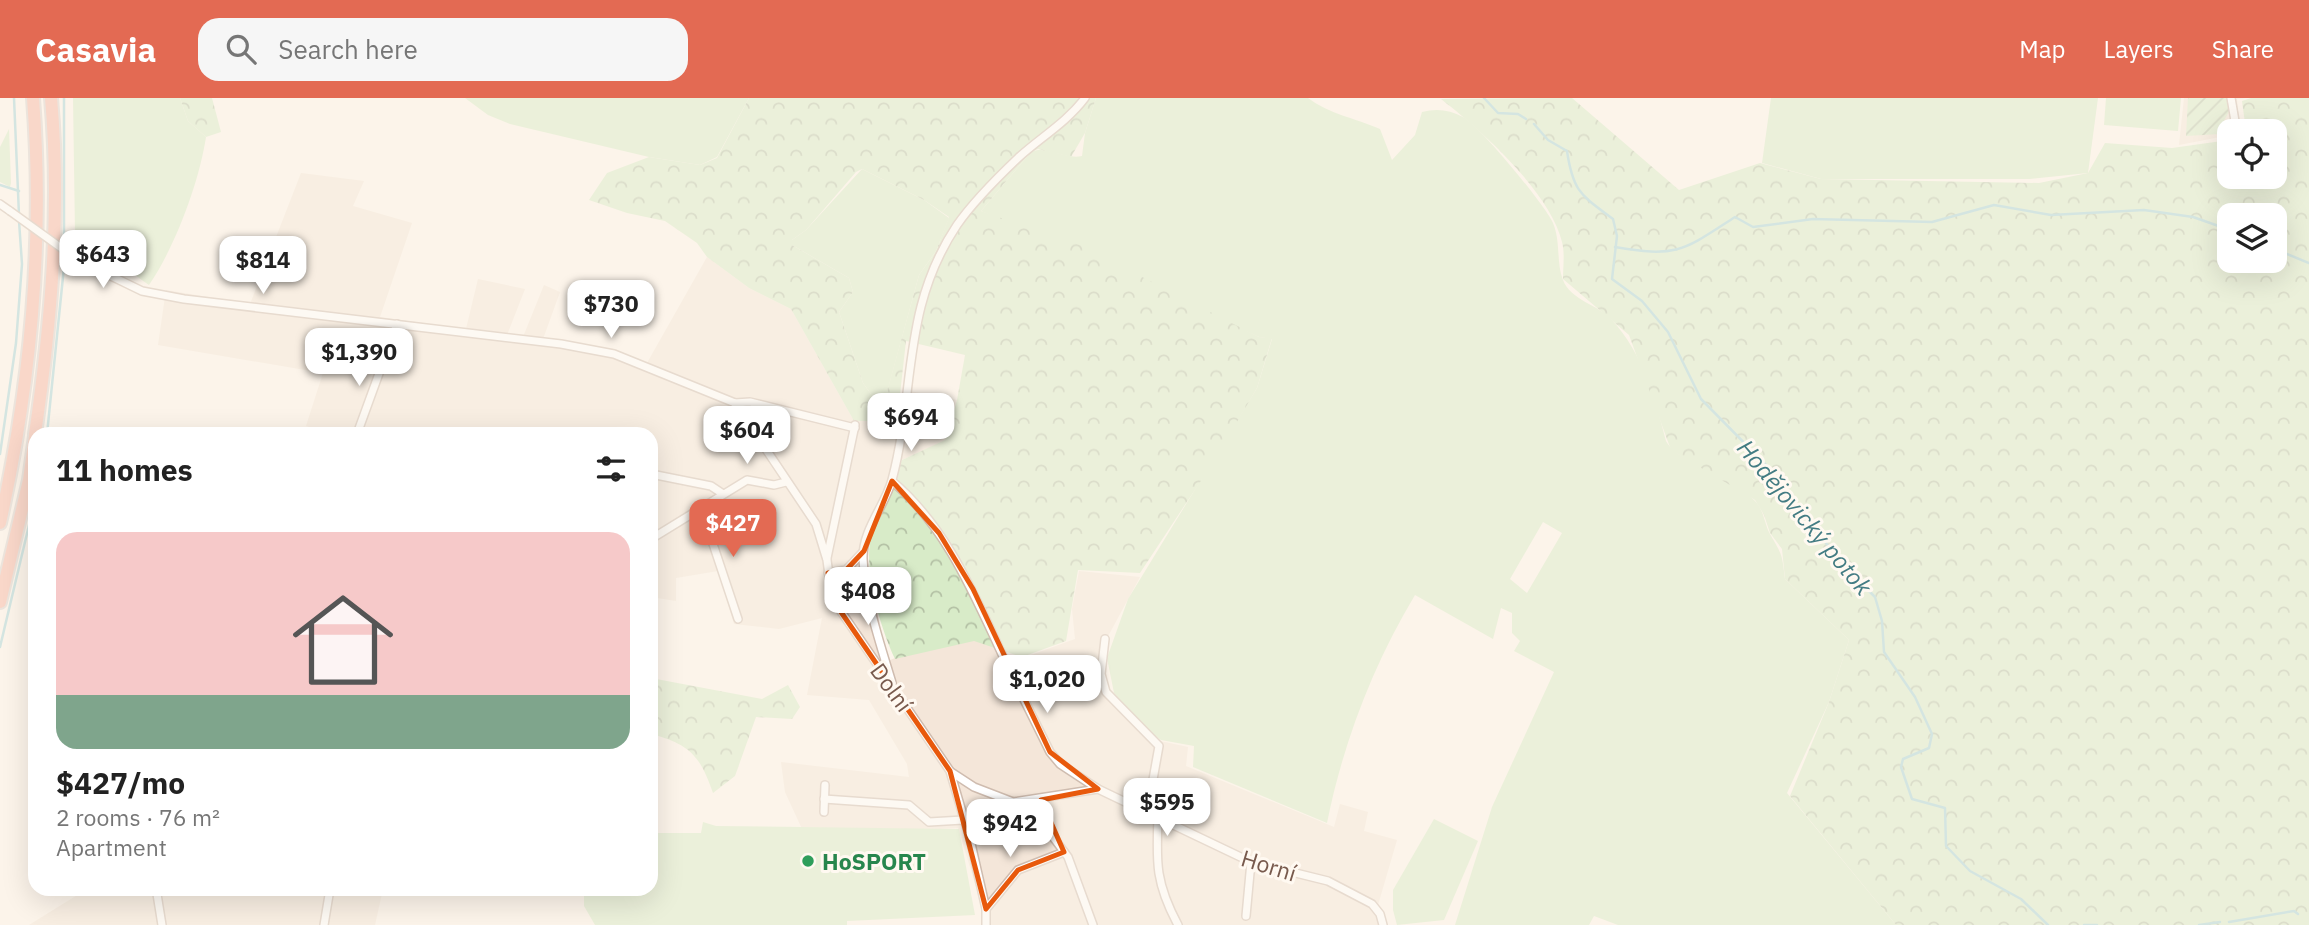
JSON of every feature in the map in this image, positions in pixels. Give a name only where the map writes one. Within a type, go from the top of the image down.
[{"type":"highway","points":[[0,523],[29,360],[36,278],[38,205],[33,98]]},
{"type":"highway","points":[[36,427],[46,363],[51,280],[54,213],[51,98]]},
{"type":"highway","points":[[0,602],[28,484]]},
{"type":"street","points":[[828,573],[846,570],[864,551],[892,481],[910,354],[928,284],[958,224],[1018,158],[1071,117],[1085,98]]},
{"type":"street","points":[[2231,98],[2235,119]]},
{"type":"street","points":[[0,204],[78,260],[142,291],[286,313],[561,344],[614,354],[735,403],[750,402],[855,426],[827,560]]},
{"type":"street","points":[[360,427],[397,324]]},
{"type":"street","name":"Dolní","points":[[735,403],[816,524],[840,610],[950,771],[986,909],[986,925]]},
{"type":"street","points":[[658,475],[711,486],[723,494]]},
{"type":"street","points":[[658,535],[747,480],[774,485],[786,482]]},
{"type":"street","name":"Horní","points":[[892,481],[910,496],[939,533],[973,589],[1050,752],[1060,764],[1098,789],[1251,862],[1340,887],[1372,904],[1380,914],[1382,925]]},
{"type":"street","points":[[701,508],[738,619]]},
{"type":"street","points":[[864,551],[871,604],[894,690]]},
{"type":"street","points":[[1105,639],[1101,674],[1106,692],[1159,746],[1147,813]]},
{"type":"street","points":[[950,771],[996,797],[1013,802],[1041,800],[1098,789]]},
{"type":"street","points":[[824,813],[825,785]]},
{"type":"street","points":[[824,799],[909,805],[929,822],[964,820]]},
{"type":"street","points":[[1041,800],[1053,837],[1064,852],[1093,925]]},
{"type":"street","points":[[1158,818],[1157,875],[1161,894],[1178,925]]},
{"type":"street","points":[[986,909],[1018,870],[1064,852]]},
{"type":"street","points":[[1246,916],[1251,862]]},
{"type":"street","points":[[157,896],[162,925]]},
{"type":"street","points":[[324,925],[329,896]]},
{"type":"highlighted area","points":[[892,481],[939,533],[973,589],[1050,752],[1098,789],[1041,800],[1064,852],[1018,870],[986,909],[950,771],[841,612],[828,573],[846,570],[864,551]]},
{"type":"shaded area","points":[[2184,98],[2246,98],[2237,99],[2239,119],[2217,119],[2217,138],[2179,145]]},
{"type":"shaded area","points":[[301,173],[364,181],[353,206],[412,223],[380,317],[466,329],[478,279],[525,289],[507,335],[523,337],[544,285],[560,292],[543,339],[615,352],[647,363],[707,257],[749,288],[791,309],[854,421],[897,421],[910,391],[957,400],[945,441],[902,460],[869,538],[865,557],[888,661],[921,647],[994,634],[1009,663],[1075,639],[1072,609],[1079,571],[1140,577],[1106,640],[1102,673],[1108,693],[1127,714],[1160,741],[1188,747],[1186,766],[1334,827],[1340,804],[1368,812],[1364,831],[1397,840],[1378,905],[1385,925],[984,925],[983,910],[958,828],[885,832],[803,831],[785,792],[781,762],[909,777],[907,764],[869,700],[807,695],[822,618],[779,629],[734,624],[718,571],[676,578],[676,601],[658,598],[658,427],[309,427],[306,426],[323,373],[158,345],[166,290],[250,304]]},
{"type":"shaded area","points":[[76,896],[381,896],[375,925],[29,925]]},
{"type":"green space","points":[[73,98],[180,98],[188,121],[206,137],[185,214],[159,270],[149,285],[103,249],[75,233]]},
{"type":"green space","points":[[180,98],[212,98],[221,132],[206,137],[188,121]]},
{"type":"green space","points":[[465,98],[749,98],[717,157],[700,165],[649,157],[510,124],[488,115]]},
{"type":"green space","points":[[749,98],[1096,98],[1085,133],[1071,157],[1038,149],[1031,152],[981,211],[1080,245],[1259,337],[1272,338],[1257,388],[1214,461],[1140,573],[1078,570],[1066,641],[1022,657],[974,641],[895,659],[884,633],[872,586],[869,556],[872,532],[902,460],[945,440],[957,400],[965,355],[906,341],[897,421],[854,421],[791,309],[749,288],[707,257],[697,243],[665,221],[627,213],[589,200],[607,173],[649,157],[700,165],[717,158]],"holes":[[[862,169],[924,200],[949,217],[936,251],[919,275],[886,395],[871,394],[863,383],[839,312],[853,292],[849,278],[792,245],[792,240],[806,230],[856,172]]]},
{"type":"green space","points":[[1096,98],[1308,98],[1333,112],[1380,129],[1392,160],[1415,135],[1422,112],[1448,111],[1463,117],[1483,134],[1538,200],[1553,223],[1561,273],[1567,287],[1612,320],[1632,347],[1646,377],[1669,446],[1728,480],[1754,500],[1781,555],[1785,579],[1849,640],[1829,702],[1787,793],[1896,925],[1618,925],[1594,916],[1589,925],[1455,925],[1492,807],[1554,672],[1514,651],[1520,641],[1512,633],[1512,613],[1501,608],[1493,639],[1415,595],[1386,649],[1361,705],[1342,763],[1327,823],[1193,767],[1194,746],[1161,740],[1142,726],[1114,693],[1107,658],[1128,599],[1257,388],[1272,339],[1259,337],[981,211],[1031,152],[1043,150],[1082,156],[1085,133]],"holes":[[[1543,522],[1562,533],[1527,593],[1510,579]]]},
{"type":"green space","points":[[1572,98],[1679,190],[1760,163],[1821,179],[2039,183],[2088,173],[2105,143],[2172,148],[2217,142],[2217,189],[2287,189],[2287,119],[2244,119],[2242,101],[2251,98],[2309,98],[2309,925],[1896,925],[1790,796],[1829,702],[1849,640],[1785,579],[1782,549],[1770,533],[1755,500],[1671,450],[1629,335],[1563,279],[1562,242],[1544,203],[1512,163],[1441,99]]},
{"type":"green space","points":[[1771,98],[2098,98],[2088,173],[2030,179],[1821,179],[1762,163]]},
{"type":"green space","points":[[2106,98],[2181,98],[2178,131],[2104,125]]},
{"type":"green space","points":[[2188,98],[2226,98],[2231,108],[2225,119],[2217,119],[2217,134],[2186,136]]},
{"type":"green space","points":[[9,129],[10,187],[0,182],[0,147]]},
{"type":"green space","points":[[862,169],[924,200],[949,218],[936,251],[919,275],[886,396],[871,394],[863,383],[839,312],[853,292],[849,278],[792,245],[792,240],[806,230]]},
{"type":"green space","points":[[658,679],[762,699],[788,685],[800,707],[792,719],[756,717],[735,776],[713,793],[698,760],[684,747],[658,736]]},
{"type":"green space","points":[[1434,819],[1478,841],[1444,920],[1397,925],[1393,910],[1393,890]]},
{"type":"green space","name":"HoSPORT","points":[[703,822],[716,826],[959,829],[975,915],[847,921],[847,925],[595,925],[584,906],[584,896],[658,896],[658,833],[701,833]]},
{"type":"waterway","points":[[14,98],[19,215]]},
{"type":"waterway","points":[[48,427],[64,267],[64,98]]},
{"type":"waterway","name":"Hodějovický potok","points":[[1484,98],[1498,113],[1518,114],[1526,119]]},
{"type":"waterway","name":"Hodějovický potok","points":[[1534,124],[1548,140],[1567,151],[1572,176],[1580,191],[1613,219],[1617,236],[1612,279],[1642,301],[1668,332],[1701,399],[1768,467],[1842,564],[1875,597],[1882,621],[1884,652],[1915,697],[1932,734],[1929,748],[1903,759],[1901,767],[1912,799],[1945,808],[1946,846],[1970,871],[2021,899],[2048,925]]},
{"type":"waterway","points":[[0,185],[19,191]]},
{"type":"waterway","points":[[1615,247],[1653,252],[1680,248],[1704,237],[1735,217],[1753,227],[1813,219],[1932,222],[1994,205],[2051,215],[2144,210],[2193,217],[2217,225]]},
{"type":"waterway","points":[[0,454],[16,343],[22,264],[19,221]]},
{"type":"waterway","points":[[2287,254],[2309,263]]},
{"type":"waterway","points":[[0,647],[28,529]]},
{"type":"waterway","name":"Hodějovický potok","points":[[2229,922],[2294,911],[2298,914]]},
{"type":"waterway","name":"Hodějovický potok","points":[[2199,925],[2220,922]]},
{"type":"waterway","name":"Hodějovický potok","points":[[2084,925],[2097,925]]},
{"type":"place","name":"HoSPORT","points":[[808,861]]}]
